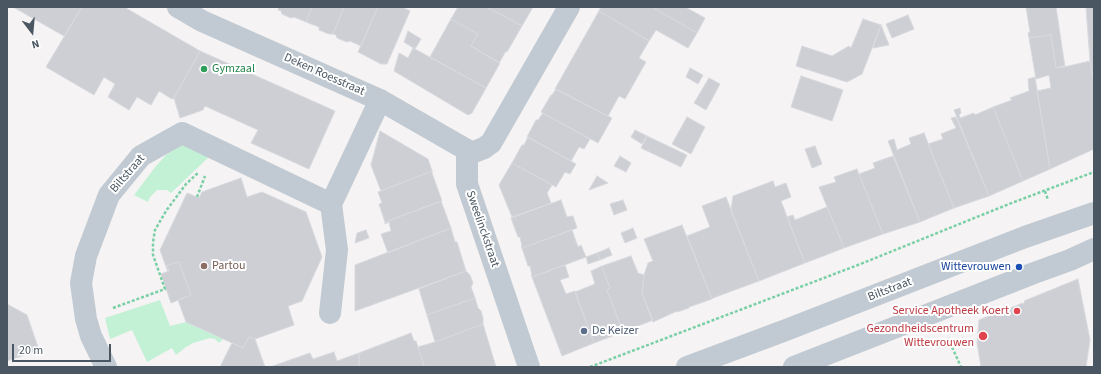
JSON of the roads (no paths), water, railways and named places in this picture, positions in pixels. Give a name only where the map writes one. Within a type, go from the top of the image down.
[{"type":"street","name":"Deken Roesstraat","points":[[178,7],[202,21],[380,100],[467,150]]},
{"type":"street","points":[[467,150],[474,152],[491,143],[569,7]]},
{"type":"street","points":[[330,313],[337,250],[331,204],[380,100]]},
{"type":"street","name":"Biltstraat","points":[[106,367],[91,336],[86,319],[81,283],[86,256],[109,195],[141,156],[182,133],[331,204]]},
{"type":"street","name":"Sweelinckstraat","points":[[467,150],[467,184],[529,367]]},
{"type":"street","name":"Biltstraat","points":[[687,367],[794,328],[1024,237],[1094,213]]},
{"type":"street","points":[[794,367],[1034,273],[1070,260],[1093,256]]},
{"type":"place","name":"Gymzaal","points":[[204,69]]},
{"type":"place","name":"Partou","points":[[204,266]]},
{"type":"place","name":"Wittevrouwen","points":[[1019,267]]},
{"type":"place","name":"Service Apotheek Koert","points":[[1017,311]]},
{"type":"place","name":"De Keizer","points":[[584,331]]},
{"type":"place","name":"Gezondheidscentrum Wittevrouwen","points":[[983,336]]}]
